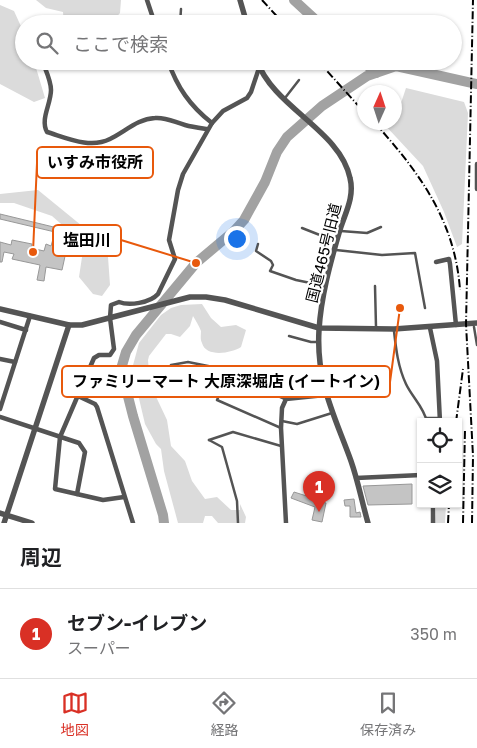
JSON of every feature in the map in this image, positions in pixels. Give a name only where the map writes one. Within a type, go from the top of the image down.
[{"type":"street","points":[[147,0],[152,15]]},
{"type":"street","points":[[240,0],[244,15]]},
{"type":"street","points":[[45,70],[51,89],[45,120],[47,132],[90,144],[110,140],[128,128],[154,118],[167,119],[207,129]]},
{"type":"street","points":[[171,70],[189,102],[198,113],[212,123]]},
{"type":"street","points":[[124,498],[103,500],[55,489],[60,437],[94,358],[99,355],[110,354],[114,349],[110,318],[111,305],[115,302],[130,304],[155,297],[158,294],[175,259],[169,240],[178,190],[183,174],[212,123],[223,111],[247,98],[251,92],[256,70]]},
{"type":"street","name":"国道465号旧道","points":[[261,70],[266,79],[284,99],[338,151],[343,158],[350,177],[350,201],[334,250],[326,286],[319,328],[319,358],[325,394],[356,478],[368,523]]},
{"type":"street","points":[[477,164],[477,189]]},
{"type":"street","points":[[436,262],[448,259],[450,264],[456,325]]},
{"type":"street","points":[[0,309],[82,326],[190,298],[206,297],[225,300],[319,328],[376,330],[476,325]]},
{"type":"street","points":[[0,409],[2,394],[30,316]]},
{"type":"street","points":[[0,322],[26,330]]},
{"type":"street","points":[[4,523],[3,514],[70,325]]},
{"type":"street","points":[[430,328],[436,362],[440,418]]},
{"type":"street","points":[[0,360],[15,362]]},
{"type":"street","points":[[286,523],[281,446],[282,408],[286,399],[325,394]]},
{"type":"street","points":[[78,396],[95,404],[97,407],[133,523]]},
{"type":"street","points":[[0,417],[78,443],[86,452],[77,494]]},
{"type":"street","points":[[356,478],[417,475]]},
{"type":"street","points":[[433,508],[433,523]]},
{"type":"street","points":[[3,514],[32,523]]},
{"type":"lane","points":[[181,8],[181,15]]},
{"type":"lane","points":[[284,99],[298,80]]},
{"type":"lane","points":[[302,228],[337,242]]},
{"type":"lane","points":[[340,230],[367,233],[381,228]]},
{"type":"lane","points":[[258,244],[256,251],[271,260],[273,265],[270,271],[296,280],[326,286]]},
{"type":"lane","points":[[334,250],[382,255],[414,253],[424,308]]},
{"type":"lane","points":[[375,286],[376,330]]},
{"type":"lane","points":[[476,325],[477,345]]},
{"type":"lane","points":[[394,329],[400,367],[406,385],[418,401],[426,418]]},
{"type":"lane","points":[[289,336],[311,342],[319,342]]},
{"type":"lane","points":[[170,365],[188,362],[213,367],[286,399]]},
{"type":"lane","points":[[228,375],[218,400],[281,428]]},
{"type":"lane","points":[[281,420],[297,424],[332,413]]},
{"type":"lane","points":[[238,523],[237,501],[222,447],[209,440],[233,432],[281,446]]},
{"type":"shaded area","points":[[36,0],[121,0],[118,15],[63,15],[63,12],[46,8]]},
{"type":"shaded area","points":[[0,5],[14,11],[16,15],[15,70],[37,70],[45,98],[34,102],[0,84]]},
{"type":"shaded area","points":[[406,88],[464,102],[468,113],[462,244],[457,247],[444,212],[423,166],[390,130],[402,130],[402,100]]},
{"type":"shaded area","points":[[38,190],[87,230],[108,257],[110,285],[102,296],[93,294],[79,277],[84,244],[52,216],[14,203],[0,203],[0,194]]},
{"type":"shaded area","points":[[202,304],[211,318],[221,327],[236,325],[246,330],[241,347],[220,353],[204,348],[201,331],[193,316],[190,326],[180,337],[166,334],[149,356],[150,384],[167,420],[171,446],[185,461],[192,481],[205,499],[217,497],[231,510],[240,510],[240,504],[246,517],[245,523],[218,523],[212,516],[205,516],[203,523],[178,523],[164,471],[161,449],[156,444],[145,424],[132,369],[139,343],[161,315],[171,308],[181,305]]},
{"type":"shaded area","points":[[436,508],[446,508],[445,523],[435,523]]},
{"type":"building","points":[[0,214],[66,230],[65,237],[69,238],[62,270],[46,267],[44,281],[37,280],[40,265],[12,259],[14,254],[4,252],[2,262],[0,262],[0,242],[11,245],[12,240],[32,244],[31,248],[44,251],[46,244],[51,246],[55,232],[0,219]]},
{"type":"building","points":[[412,484],[412,504],[368,505],[363,486]]},
{"type":"building","points":[[294,492],[326,503],[322,522],[312,520],[315,507],[291,498]]},
{"type":"building","points":[[354,499],[356,513],[360,512],[361,517],[350,517],[350,506],[345,506],[344,500]]},
{"type":"waterway","points":[[294,0],[310,15]]},
{"type":"waterway","points":[[372,70],[376,73]]},
{"type":"waterway","points":[[164,523],[121,369],[126,352],[136,335],[196,263],[234,231],[244,220],[265,182],[277,152],[287,137],[322,106],[367,76],[384,70]]},
{"type":"waterway","points":[[414,70],[477,84]]},
{"type":"railway","points":[[262,0],[276,15]]},
{"type":"railway","points":[[472,523],[473,456],[466,324],[473,0]]},
{"type":"railway","points":[[326,70],[357,104]]},
{"type":"railway","points":[[381,130],[406,160],[432,198],[451,241],[457,265],[460,290]]},
{"type":"railway","points":[[457,418],[463,369]]},
{"type":"railway","points":[[463,523],[465,429]]},
{"type":"railway","points":[[448,523],[449,508]]},
{"type":"place","name":"いすみ市役所","points":[[33,252]]},
{"type":"place","name":"塩田川","points":[[196,263]]},
{"type":"place","name":"ファミリーマート 大原深堀店 (イートイン)","points":[[400,308]]},
{"type":"place","name":"セブン-イレブン","points":[[319,512]]}]
